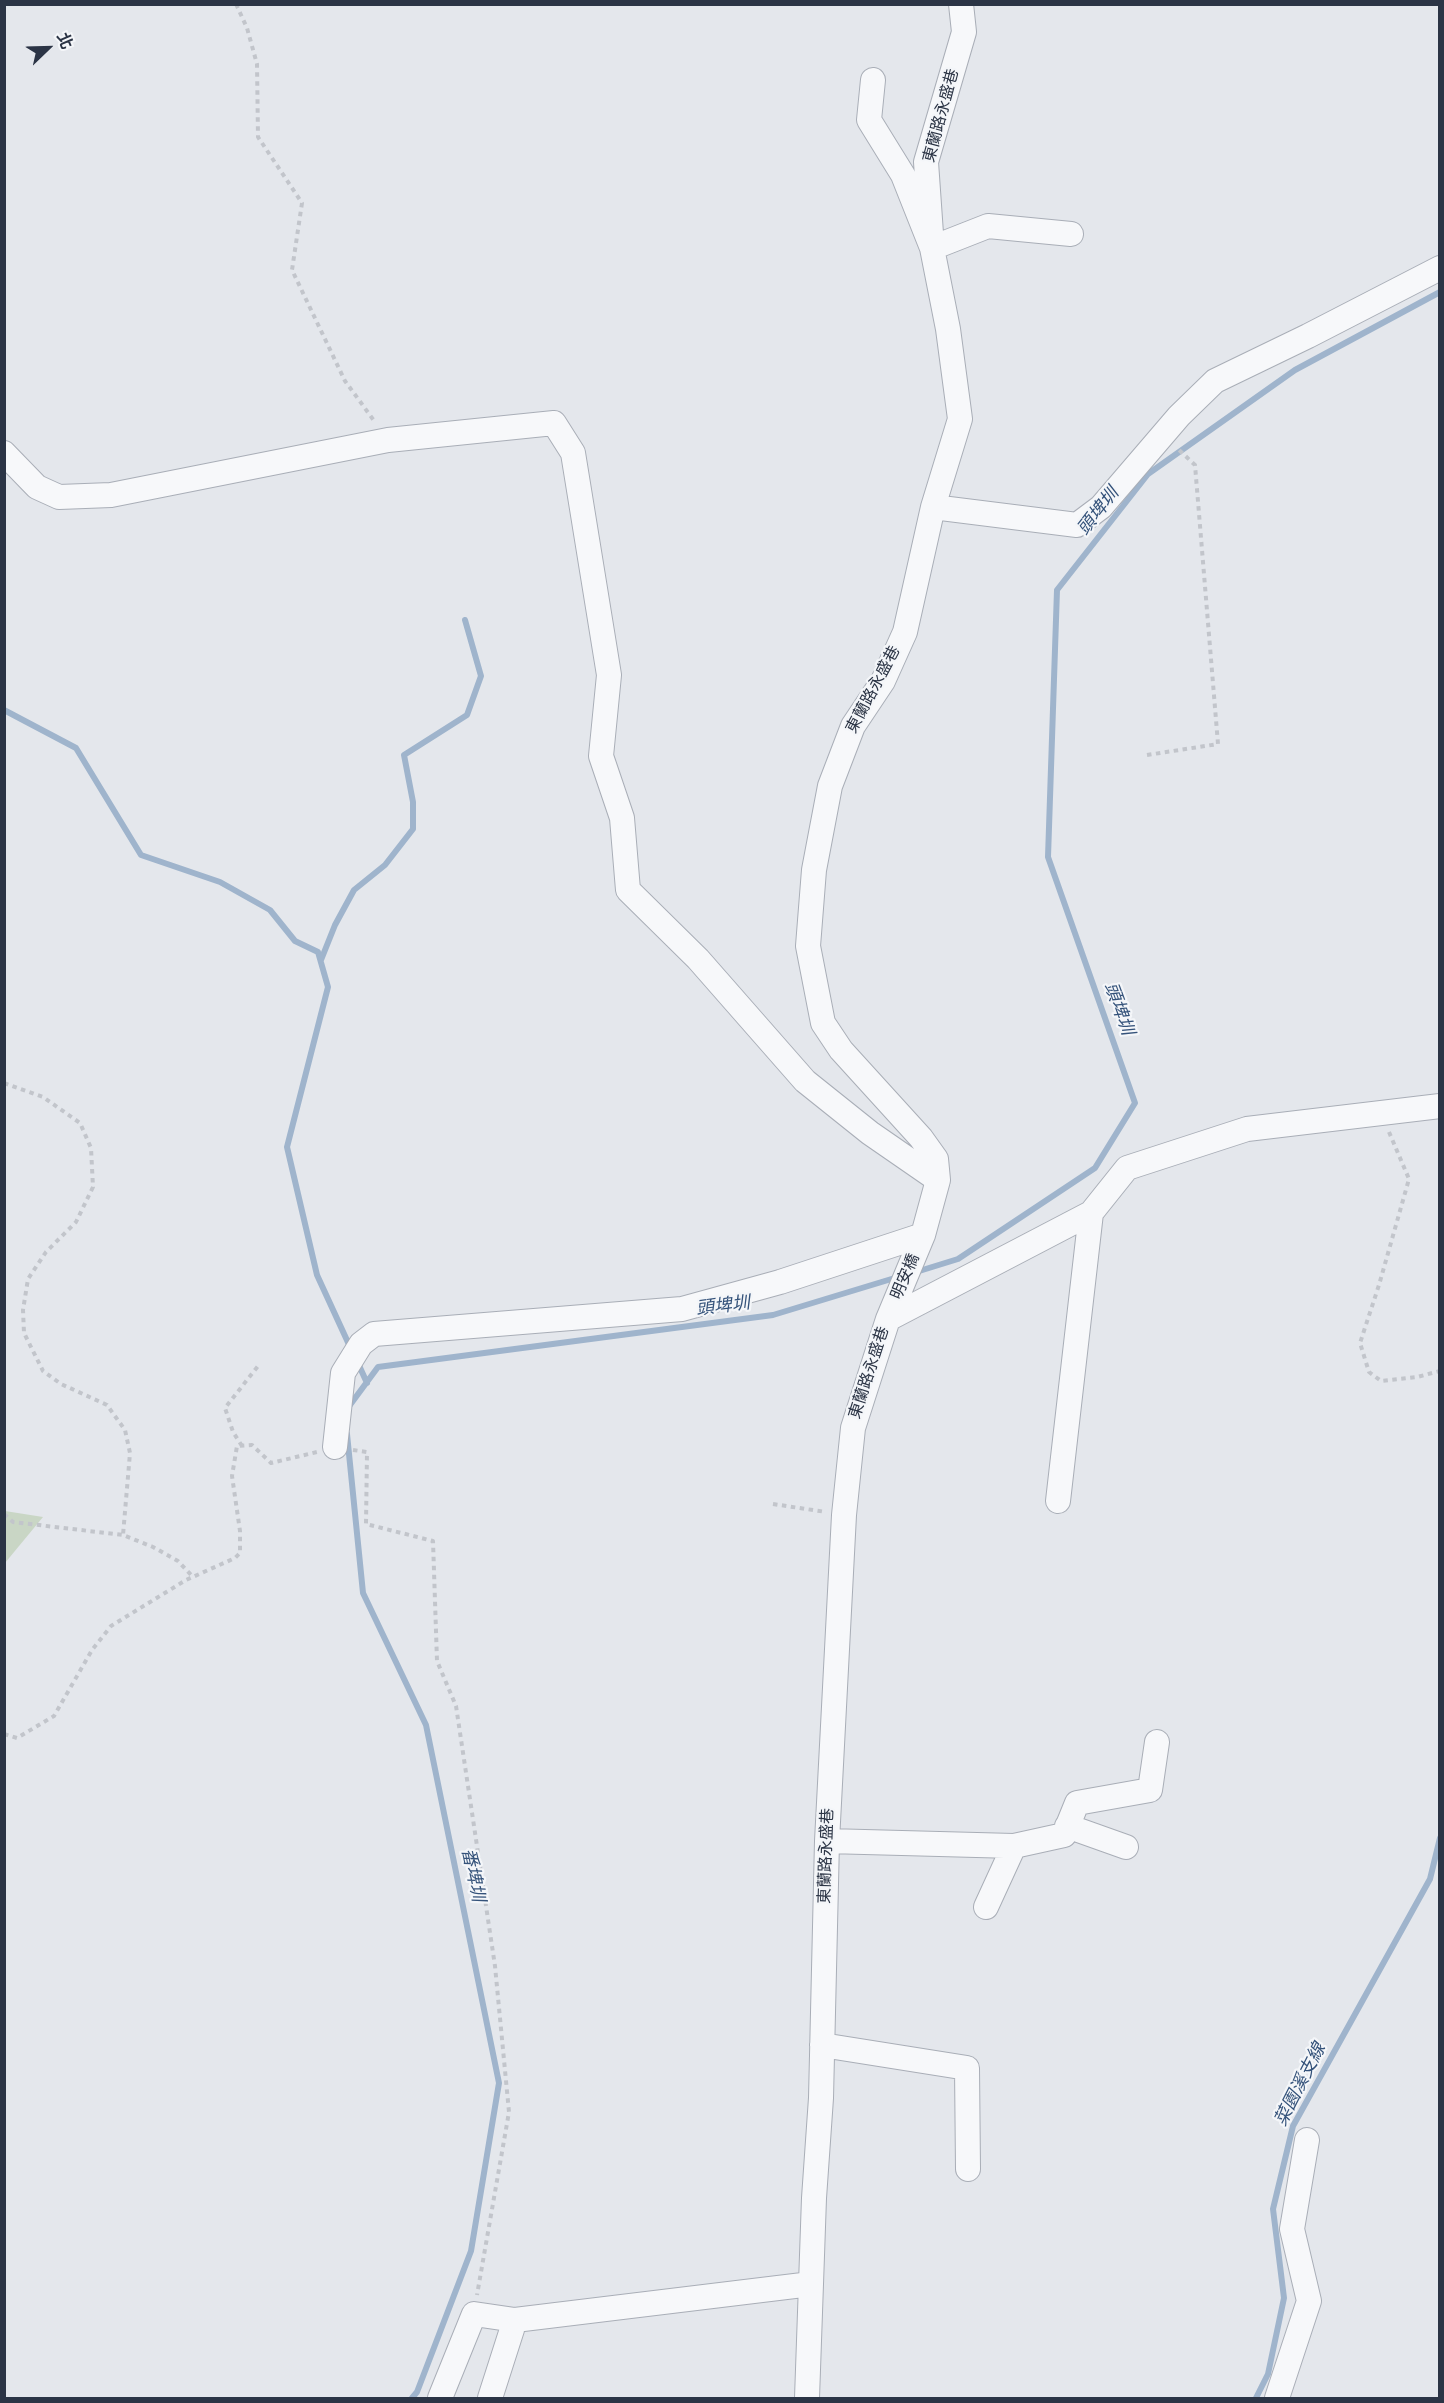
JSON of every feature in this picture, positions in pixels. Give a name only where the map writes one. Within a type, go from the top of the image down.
[{"type":"street","name":"東蘭路永盛巷","points":[[923,1235],[938,1180],[936,1159],[921,1138],[841,1050],[823,1023],[808,946],[814,870],[830,786],[853,726],[883,681],[905,632],[933,507],[960,419],[948,329],[932,248],[926,162],[964,32],[961,4]]},
{"type":"street","points":[[873,80],[869,120],[903,175],[932,248],[988,226],[1071,234]]},
{"type":"street","points":[[933,507],[1077,525],[1101,507],[1163,435],[1215,381],[1440,268]]},
{"type":"street","points":[[4,453],[37,487],[59,497],[111,495],[388,440],[554,423],[573,453],[609,675],[601,756],[622,818],[628,890],[698,959],[805,1081],[870,1133],[938,1180]]},
{"type":"street","points":[[888,1319],[1091,1213],[1127,1168],[1247,1129],[1440,1106]]},
{"type":"street","points":[[1058,1501],[1091,1213]]},
{"type":"street","points":[[335,1448],[343,1374],[361,1344],[374,1334],[682,1309],[780,1282],[923,1235]]},
{"type":"street","name":"明安橋","points":[[888,1319],[923,1235]]},
{"type":"street","name":"東蘭路永盛巷","points":[[807,2398],[822,2045],[827,1841],[844,1515],[853,1428],[888,1319]]},
{"type":"street","points":[[827,1841],[1014,1846],[1064,1835],[1077,1803],[1150,1790],[1156,1742]]},
{"type":"street","points":[[1067,1826],[1126,1847]]},
{"type":"street","points":[[986,1907],[1014,1846]]},
{"type":"street","points":[[822,2045],[967,2068],[968,2169]]},
{"type":"street","points":[[1277,2398],[1309,2301],[1292,2229],[1307,2140]]},
{"type":"street","points":[[440,2398],[474,2313],[515,2320],[812,2284]]},
{"type":"street","points":[[490,2398],[515,2320]]},
{"type":"path","points":[[236,4],[248,28],[256,64],[258,136],[303,203],[292,270],[345,381],[388,440]]},
{"type":"path","points":[[1147,755],[1218,744],[1195,465],[1163,435]]},
{"type":"path","points":[[4,1083],[43,1097],[80,1123],[91,1148],[93,1187],[75,1222],[46,1252],[28,1279],[23,1310],[24,1333],[43,1371],[61,1384],[107,1405],[124,1430],[130,1453],[123,1535]]},
{"type":"path","points":[[1380,1112],[1409,1179],[1360,1343],[1369,1372],[1381,1381],[1417,1377],[1440,1371]]},
{"type":"path","points":[[242,1446],[233,1432],[225,1408],[258,1366]]},
{"type":"path","points":[[4,1734],[17,1738],[54,1716],[92,1650],[111,1626],[193,1577],[235,1558],[240,1553],[240,1531],[232,1476],[237,1446],[252,1445],[271,1463],[335,1448],[367,1452],[366,1524],[433,1541],[437,1661],[456,1706],[495,1966],[509,2112],[474,2313]]},
{"type":"path","points":[[773,1504],[844,1515]]},
{"type":"path","points":[[4,1514],[13,1522],[123,1535],[153,1547],[178,1561],[193,1577]]},
{"type":"green space","points":[[4,1511],[43,1517],[5,1563]]},
{"type":"waterway","name":"頭埤圳","points":[[916,1272],[958,1259],[1095,1168],[1135,1103],[1048,857],[1057,590],[1148,474],[1295,370],[1440,292]]},
{"type":"waterway","points":[[321,960],[335,925],[354,890],[385,865],[413,829],[413,802],[404,755],[467,715],[481,676],[465,620]]},
{"type":"waterway","points":[[4,710],[76,748],[141,855],[220,882],[270,910],[295,941],[318,952],[328,987],[287,1147],[317,1275],[351,1349]]},
{"type":"waterway","name":"頭埤圳","points":[[347,1409],[378,1367],[773,1315],[898,1277]]},
{"type":"waterway","points":[[357,1361],[367,1383]]},
{"type":"waterway","name":"番埤圳","points":[[347,1434],[363,1593],[426,1725],[499,2083],[471,2251],[417,2392],[412,2398]]},
{"type":"waterway","name":"菜園溪支線","points":[[1256,2398],[1268,2374],[1284,2298],[1273,2209],[1293,2126],[1430,1879],[1440,1838]]}]
